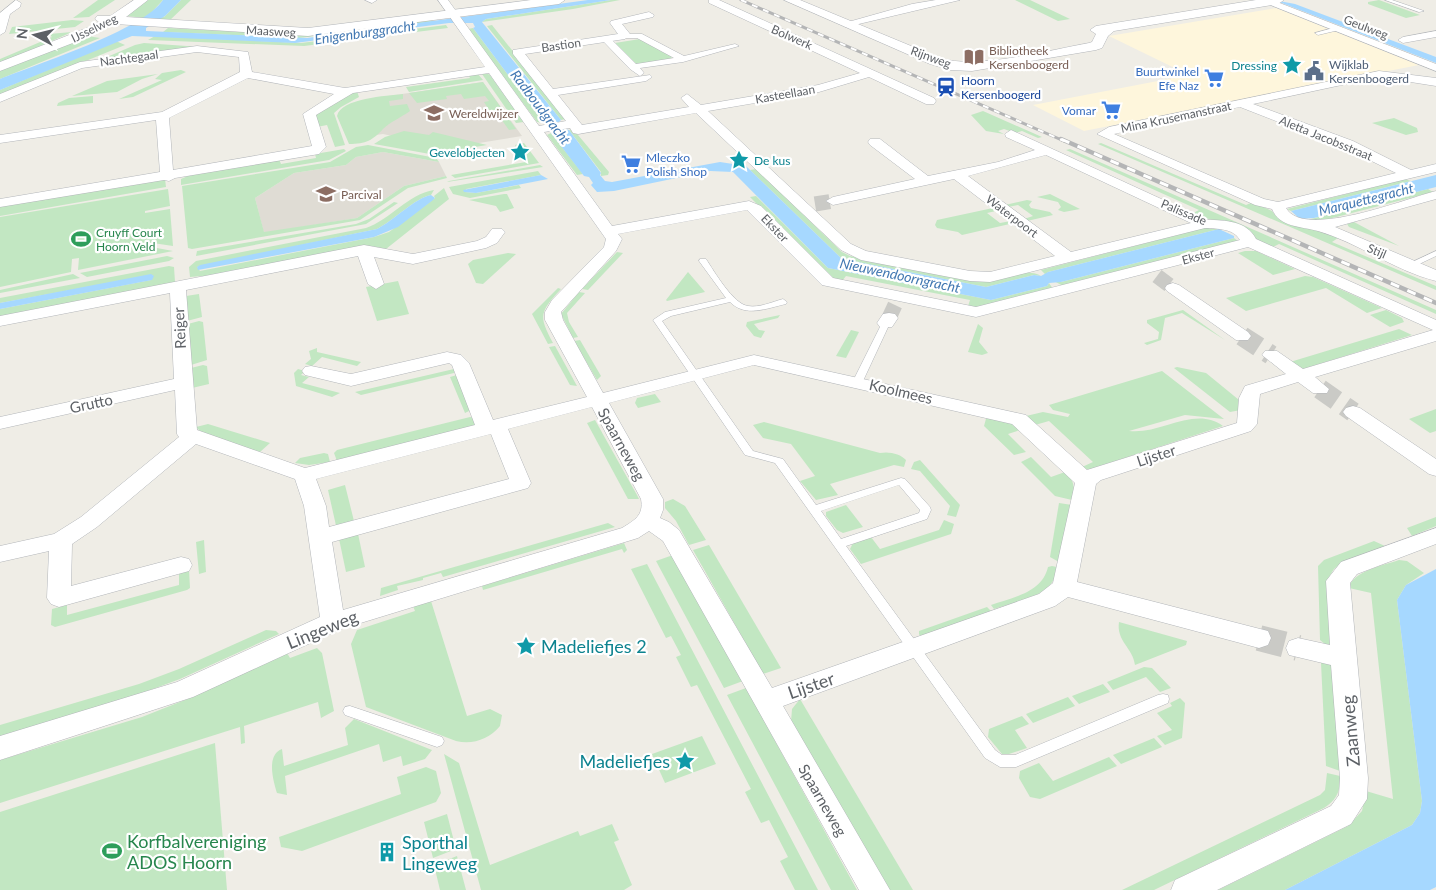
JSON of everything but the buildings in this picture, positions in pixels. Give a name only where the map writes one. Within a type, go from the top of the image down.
[{"type":"street","name":"IJsselweg","points":[[105,20],[130,0]]},
{"type":"street","name":"IJsselweg","points":[[0,67],[72,39],[142,0]]},
{"type":"street","points":[[442,0],[492,69],[558,125]]},
{"type":"street","name":"Maasweg","points":[[105,20],[308,32],[456,19],[559,0]]},
{"type":"street","name":"Rijnweg","points":[[790,0],[935,61],[956,67],[972,67],[1079,49],[1097,45],[1102,34],[1110,28],[1270,1]]},
{"type":"street","points":[[846,24],[916,6],[955,0]]},
{"type":"street","name":"Bolwerk","points":[[713,1],[930,101]]},
{"type":"street","points":[[1270,1],[1436,68]]},
{"type":"street","points":[[0,32],[5,13],[15,7],[16,3]]},
{"type":"street","points":[[626,36],[614,23],[648,15]]},
{"type":"street","name":"Geulweg","points":[[1428,50],[1398,39],[1436,34]]},
{"type":"street","name":"Bastion","points":[[550,93],[517,52],[626,36],[639,36],[683,59]]},
{"type":"street","points":[[606,39],[633,67],[646,77]]},
{"type":"street","points":[[633,67],[683,59],[735,46]]},
{"type":"street","name":"Nachtegaal","points":[[0,98],[80,65],[197,49],[244,54],[246,74]]},
{"type":"street","name":"Kasteellaan","points":[[830,71],[851,65]]},
{"type":"street","points":[[0,138],[165,115],[246,74],[345,92],[492,69]]},
{"type":"street","name":"Kasteellaan","points":[[558,125],[578,130],[819,88],[869,74]]},
{"type":"street","name":"Mina Krusemanstraat","points":[[1282,212],[1103,134],[1109,131],[1379,74],[1436,82]]},
{"type":"street","name":"Kasteellaan","points":[[746,88],[813,76]]},
{"type":"street","points":[[611,231],[558,125],[550,93],[646,77]]},
{"type":"street","points":[[0,203],[314,150],[318,147],[309,114],[345,92]]},
{"type":"street","points":[[670,101],[707,94]]},
{"type":"street","points":[[687,98],[809,206],[852,252],[961,275],[990,276],[1206,224]]},
{"type":"street","name":"Aletta Jacobsstraat","points":[[1241,103],[1260,112],[1348,144],[1410,175]]},
{"type":"street","points":[[165,115],[162,119],[168,176]]},
{"type":"street","points":[[558,125],[588,115]]},
{"type":"street","name":"Palissade","points":[[1011,134],[1206,224],[1234,228],[1245,233],[1249,242],[1436,326]]},
{"type":"street","points":[[875,142],[927,182]]},
{"type":"street","points":[[833,201],[1018,161],[1047,151]]},
{"type":"street","points":[[1282,212],[1436,168]]},
{"type":"street","name":"Waterpoort","points":[[957,175],[1068,258]]},
{"type":"street","name":"Stijl","points":[[1319,226],[1436,195]]},
{"type":"street","name":"Ekster","points":[[611,231],[749,205],[756,209],[828,282],[892,310],[976,312],[1152,273],[1249,242]]},
{"type":"street","name":"Stijl","points":[[1282,212],[1301,224],[1319,226],[1436,276]]},
{"type":"street","name":"Spaarneweg","points":[[611,231],[614,239],[611,248],[558,304],[553,312],[558,331],[652,499],[654,506],[647,521],[661,526],[671,536],[875,890]]},
{"type":"street","name":"Reiger","points":[[192,437],[186,434],[178,287],[364,250],[413,259],[481,245],[492,240],[497,232]]},
{"type":"street","points":[[364,250],[376,284]]},
{"type":"street","points":[[0,321],[178,287]]},
{"type":"street","points":[[1173,288],[1242,336]]},
{"type":"street","name":"Lijster","points":[[1086,481],[1094,475],[1244,427],[1247,424],[1249,394],[1252,390],[1436,334]]},
{"type":"street","points":[[1271,355],[1320,390]]},
{"type":"street","points":[[311,371],[351,380],[447,358],[456,359],[460,363],[521,483],[321,537]]},
{"type":"street","name":"Koolmees","points":[[598,400],[754,360],[858,381],[1019,419],[1086,481]]},
{"type":"street","name":"Grutto","points":[[0,424],[182,383]]},
{"type":"street","points":[[0,554],[61,540],[90,522],[192,437],[304,475],[598,400]]},
{"type":"street","points":[[1353,412],[1436,469]]},
{"type":"street","points":[[304,475],[315,506],[333,622]]},
{"type":"street","points":[[1086,481],[1064,587],[1259,638]]},
{"type":"street","name":"Lingeweg","points":[[0,748],[184,690],[333,622],[630,533],[647,521]]},
{"type":"street","name":"Zaanweg","points":[[1186,890],[1342,815],[1353,799],[1354,778],[1338,604],[1338,581],[1349,568],[1436,536]]},
{"type":"street","points":[[61,540],[59,598],[181,565]]},
{"type":"street","name":"Lijster","points":[[766,701],[1047,600],[1064,587]]},
{"type":"street","points":[[1298,648],[1343,658]]},
{"type":"lane","points":[[1387,0],[1422,11]]},
{"type":"lane","points":[[1318,33],[1337,29]]},
{"type":"lane","points":[[1410,265],[1436,253]]},
{"type":"lane","points":[[704,261],[732,300],[739,306],[747,309],[783,302]]},
{"type":"lane","points":[[732,300],[668,314],[657,320],[749,453],[778,461],[990,754],[1000,761],[1016,760],[1163,700]]},
{"type":"lane","points":[[858,381],[892,310]]},
{"type":"lane","points":[[814,509],[901,482],[926,510],[923,516],[839,544]]},
{"type":"lane","points":[[350,711],[437,742]]},
{"type":"shaded area","points":[[1276,8],[1419,65],[1084,131],[1033,105],[1189,75],[1109,36]]},
{"type":"shaded area","name":"Wereldwijzer","points":[[483,82],[522,136],[448,148],[383,134],[369,136],[375,98]]},
{"type":"shaded area","name":"Parcival","points":[[383,152],[439,162],[446,176],[404,186],[357,218],[264,233],[255,198],[294,173],[346,165],[356,157]]},
{"type":"green space","points":[[98,0],[115,0],[89,17],[73,18]]},
{"type":"green space","points":[[146,0],[163,0],[149,15],[164,17],[181,0],[191,0],[169,21],[127,16]]},
{"type":"green space","points":[[620,0],[482,22],[486,19]]},
{"type":"green space","points":[[1015,0],[1030,0],[1070,19],[1058,21]]},
{"type":"green space","points":[[1379,0],[1420,15],[1406,18],[1368,4],[1368,2]]},
{"type":"green space","points":[[72,20],[84,21],[75,27],[9,34],[12,27]]},
{"type":"green space","points":[[432,20],[434,22],[299,38],[163,32],[168,28],[300,35]]},
{"type":"green space","points":[[446,25],[448,28],[304,46],[148,40],[155,36],[301,43]]},
{"type":"green space","points":[[492,25],[566,119],[561,120],[487,26]]},
{"type":"green space","points":[[473,28],[544,123],[537,122],[468,29]]},
{"type":"green space","points":[[72,32],[0,64],[0,59],[52,37],[49,34]]},
{"type":"green space","points":[[87,36],[100,38],[0,79],[0,70]]},
{"type":"green space","points":[[640,39],[672,57],[670,59],[636,65],[615,43]]},
{"type":"green space","points":[[116,41],[125,45],[0,96],[0,90]]},
{"type":"green space","points":[[144,43],[201,47],[100,60]]},
{"type":"green space","points":[[181,70],[186,72],[133,97],[119,99],[162,80],[155,79],[162,73]]},
{"type":"green space","points":[[477,73],[483,80],[409,92],[406,87],[470,78],[468,74]]},
{"type":"green space","points":[[158,74],[142,79],[117,92],[72,96],[107,81]]},
{"type":"green space","points":[[482,74],[490,75],[524,122],[516,123]]},
{"type":"green space","points":[[483,82],[516,129],[509,130],[496,112],[491,113],[484,102],[489,101],[485,96],[464,99],[461,94],[446,96],[447,99],[417,103],[409,93]]},
{"type":"green space","points":[[357,91],[359,97],[334,113],[345,145],[335,147],[327,125],[317,127],[313,115],[346,95]]},
{"type":"green space","points":[[403,94],[403,99],[389,101],[390,106],[407,104],[410,111],[389,124],[369,141],[349,144],[337,116],[340,110],[347,105],[366,99]]},
{"type":"green space","points":[[93,96],[93,103],[57,106],[58,103],[69,98]]},
{"type":"green space","points":[[983,111],[1042,137],[1038,138],[1022,131],[1015,133],[1004,129],[998,131],[1004,134],[986,131],[971,115]]},
{"type":"green space","points":[[1394,118],[1417,128],[1418,132],[1406,135],[1372,123]]},
{"type":"green space","points":[[573,129],[609,172],[608,175],[601,176],[601,172],[569,130]]},
{"type":"green space","points":[[404,131],[429,135],[433,132],[487,145],[439,153],[441,156],[374,144],[385,137]]},
{"type":"green space","points":[[551,133],[583,174],[577,175],[547,135]]},
{"type":"green space","points":[[524,143],[539,163],[455,178],[451,175],[526,162],[515,145]]},
{"type":"green space","points":[[1101,143],[1246,205],[1253,202],[1272,211],[1276,216],[1338,238],[1332,242],[1436,286],[1436,290],[1098,144]]},
{"type":"green space","points":[[368,145],[436,158],[439,162],[383,152],[356,157],[346,165],[294,173],[255,198],[264,232],[357,218],[404,186],[446,176],[447,178],[408,188],[360,220],[192,249],[188,248],[182,186],[330,162],[356,147]]},
{"type":"green space","points":[[344,149],[346,151],[329,160],[181,185],[181,179],[192,174],[279,159],[281,164],[316,158],[315,154]]},
{"type":"green space","points":[[1070,149],[1436,310],[1436,314],[1279,244],[1271,248],[1219,221],[1204,218],[1193,213],[1199,210],[1066,150]]},
{"type":"green space","points":[[540,165],[543,167],[447,182],[449,181]]},
{"type":"green space","points":[[756,169],[842,252],[850,256],[976,281],[1027,273],[1035,273],[1041,276],[1034,275],[986,287],[842,259],[750,170]]},
{"type":"green space","points":[[538,171],[541,175],[466,189],[465,192],[476,193],[519,185],[521,188],[470,198],[453,194],[449,187]]},
{"type":"green space","points":[[165,179],[166,187],[0,216],[0,205]]},
{"type":"green space","points":[[1405,179],[1411,181],[1291,211],[1287,209]]},
{"type":"green space","points":[[444,188],[449,199],[386,249],[371,246],[203,278],[202,276],[190,277],[189,267],[196,261],[366,228],[383,219],[416,196],[434,190],[431,195],[418,200],[377,229],[197,267],[200,271],[374,237],[389,232],[435,198],[434,196]]},
{"type":"green space","points":[[168,189],[170,206],[145,211],[145,213],[170,209],[173,246],[146,242],[146,246],[173,251],[78,270],[79,258],[72,259],[71,272],[0,287],[0,217]]},
{"type":"green space","points":[[1428,189],[1433,192],[1317,222],[1307,220]]},
{"type":"green space","points":[[507,194],[514,208],[500,212],[496,206],[469,200]]},
{"type":"green space","points":[[1050,194],[1080,209],[1064,212],[1058,210],[1061,207],[1058,202],[1037,197]]},
{"type":"green space","points":[[756,196],[828,268],[991,300],[1047,286],[1049,283],[1053,289],[980,308],[968,306],[970,300],[846,276],[842,281],[828,276],[750,197]]},
{"type":"green space","points":[[1027,200],[1032,201],[1029,205],[1031,208],[1050,212],[1053,215],[1027,221],[1024,219],[1033,216],[1018,205],[1008,207],[1005,205]]},
{"type":"green space","points":[[394,202],[398,203],[366,224],[196,256],[197,251],[356,224],[369,219]]},
{"type":"green space","points":[[993,208],[996,211],[987,213],[1000,223],[1011,221],[1014,223],[962,235],[958,232],[937,228],[935,225],[937,220]]},
{"type":"green space","points":[[1354,222],[1399,246],[1349,227],[1347,224]]},
{"type":"green space","points":[[1212,226],[1219,229],[1048,272],[1046,275],[1041,270]]},
{"type":"green space","points":[[1234,238],[1239,242],[1063,286],[1054,281],[1061,282]]},
{"type":"green space","points":[[1256,251],[1295,269],[1273,275],[1238,253]]},
{"type":"green space","points":[[617,252],[623,253],[588,290],[582,289]]},
{"type":"green space","points":[[508,253],[516,254],[483,284],[476,283],[468,264],[473,260]]},
{"type":"green space","points":[[167,256],[174,258],[169,261],[87,277],[80,273]]},
{"type":"green space","points":[[169,266],[174,267],[175,282],[170,285],[0,318],[0,309],[151,280],[153,275],[0,303],[0,298]]},
{"type":"green space","points":[[688,272],[705,292],[667,301],[666,300]]},
{"type":"green space","points":[[73,274],[80,278],[0,293],[0,290]]},
{"type":"green space","points":[[1305,276],[1313,277],[1382,308],[1367,313],[1326,288],[1246,311],[1226,298]]},
{"type":"green space","points":[[398,281],[409,314],[377,321],[366,287]]},
{"type":"green space","points":[[558,288],[561,289],[549,303],[544,314],[543,320],[553,343],[548,344],[532,314]]},
{"type":"green space","points":[[579,292],[585,293],[567,313],[569,322],[578,337],[573,338],[561,314]]},
{"type":"green space","points":[[199,294],[202,317],[187,321],[186,296]]},
{"type":"green space","points":[[1183,310],[1225,340],[1182,313],[1165,318],[1161,340],[1147,345],[1144,343],[1158,339],[1159,332],[1147,323],[1147,320]]},
{"type":"green space","points":[[1386,310],[1402,318],[1404,322],[1390,327],[1370,315]]},
{"type":"green space","points":[[780,315],[778,318],[754,324],[759,330],[765,331],[761,338],[754,336],[746,326],[747,322]]},
{"type":"green space","points":[[199,321],[203,322],[207,360],[191,365],[188,324]]},
{"type":"green space","points":[[978,324],[983,328],[979,342],[988,353],[982,355],[968,352]]},
{"type":"green space","points":[[1399,329],[1412,335],[1300,370],[1290,362]]},
{"type":"green space","points":[[851,330],[859,332],[846,358],[836,356]]},
{"type":"green space","points":[[580,340],[601,376],[597,380],[574,341]]},
{"type":"green space","points":[[555,346],[577,386],[570,385],[549,347]]},
{"type":"green space","points":[[317,348],[317,352],[361,362],[357,366],[322,357],[312,366],[305,364],[311,359],[309,351]]},
{"type":"green space","points":[[207,366],[209,384],[192,388],[191,368]]},
{"type":"green space","points":[[1174,368],[1206,373],[1239,400],[1241,410],[1230,412]]},
{"type":"green space","points":[[298,369],[305,371],[301,375],[309,377],[302,383],[340,393],[332,397],[296,386],[294,373]]},
{"type":"green space","points":[[454,369],[454,373],[361,395],[355,392]]},
{"type":"green space","points":[[1162,371],[1224,419],[1185,415],[1129,431],[1153,429],[1189,419],[1201,418],[1212,420],[1223,426],[1091,469],[1084,469],[1082,467],[1093,462],[1049,421],[1035,425],[1026,416],[1043,412],[1068,417],[1070,414],[1053,410],[1049,405]]},
{"type":"green space","points":[[457,375],[471,410],[465,413],[450,377]]},
{"type":"green space","points":[[655,394],[661,402],[638,408],[635,403],[637,398]]},
{"type":"green space","points":[[1436,409],[1436,431],[1430,433],[1409,419]]},
{"type":"green space","points":[[987,415],[1009,421],[1020,430],[1008,434],[1026,452],[1014,455],[984,426]]},
{"type":"green space","points":[[470,417],[475,418],[477,426],[337,461],[334,453],[337,450]]},
{"type":"green space","points":[[595,420],[639,499],[628,499],[587,423]]},
{"type":"green space","points":[[764,422],[880,453],[887,452],[901,456],[906,460],[904,467],[894,465],[830,484],[838,495],[816,500],[800,481],[815,476],[791,444],[763,438],[753,425]]},
{"type":"green space","points":[[208,424],[270,443],[260,452],[204,435],[196,427]]},
{"type":"green space","points":[[324,453],[328,454],[330,462],[309,465],[295,463],[300,458]]},
{"type":"green space","points":[[1031,457],[1051,477],[1065,472],[1073,485],[1072,500],[1055,496],[1021,462]]},
{"type":"green space","points":[[920,460],[960,505],[956,517],[947,515],[950,506],[920,471],[911,469],[914,462]]},
{"type":"green space","points":[[345,485],[355,525],[337,530],[328,490]]},
{"type":"green space","points":[[673,499],[685,506],[706,540],[689,545],[676,521],[665,508],[665,502]]},
{"type":"green space","points":[[1059,503],[1072,505],[1059,562],[1050,557]]},
{"type":"green space","points":[[846,505],[863,527],[843,533],[837,530],[826,516],[826,512]]},
{"type":"green space","points":[[1436,517],[1436,526],[1412,536],[1407,528]]},
{"type":"green space","points":[[944,520],[954,524],[951,534],[861,564],[850,549],[853,543],[871,537],[880,549],[939,530]]},
{"type":"green space","points":[[608,523],[615,527],[443,577],[441,573],[423,578],[423,580],[397,586],[398,590],[380,596],[381,588]]},
{"type":"green space","points":[[357,529],[365,567],[346,572],[338,534]]},
{"type":"green space","points":[[204,540],[206,572],[199,574],[196,542]]},
{"type":"green space","points":[[1374,541],[1385,546],[1340,564],[1329,577],[1332,647],[1326,645],[1320,640],[1318,566],[1324,560]]},
{"type":"green space","points":[[624,543],[627,550],[624,553],[622,549],[483,590],[482,586]]},
{"type":"green space","points":[[709,545],[781,668],[763,674],[693,550]]},
{"type":"green space","points":[[673,555],[743,681],[724,688],[656,561]]},
{"type":"green space","points":[[1399,560],[1407,561],[1424,573],[1406,585],[1397,600],[1422,801],[1420,813],[1412,825],[1285,890],[1218,890],[1348,826],[1362,811],[1366,791],[1393,799],[1371,593],[1349,588],[1351,582],[1362,573]]},
{"type":"green space","points":[[647,564],[818,890],[795,890],[780,861],[788,857],[769,820],[761,823],[745,792],[751,789],[697,685],[691,687],[676,657],[681,655],[671,636],[666,638],[631,569]]},
{"type":"green space","points":[[1048,567],[1057,567],[1055,577],[1043,591],[1024,600],[994,609],[991,605],[1026,593],[1040,583]]},
{"type":"green space","points":[[189,569],[190,588],[187,590],[55,627],[51,625],[52,609],[67,605],[67,615],[179,585],[179,572]]},
{"type":"green space","points":[[431,601],[467,716],[490,709],[502,715],[500,726],[486,738],[468,742],[456,741],[366,707],[351,644],[357,630],[415,611],[413,606]]},
{"type":"green space","points":[[987,607],[991,611],[920,636],[919,634],[919,631]]},
{"type":"green space","points":[[1119,622],[1187,641],[1186,645],[1135,665],[1134,659],[1120,634]]},
{"type":"green space","points":[[266,630],[276,631],[279,634],[180,679],[142,693],[0,737],[0,725],[139,684],[179,669]]},
{"type":"green space","points":[[317,648],[322,653],[334,711],[321,718],[318,702],[244,726],[245,743],[241,744],[240,727],[0,803],[0,760],[142,717],[195,696],[287,653],[290,658]]},
{"type":"green space","points":[[1333,662],[1340,771],[1326,766],[1321,663]]},
{"type":"green space","points":[[1144,667],[1152,668],[1171,688],[1160,692],[1146,677],[1113,690],[1107,682]]},
{"type":"green space","points":[[1103,684],[1110,692],[1079,704],[1072,696]]},
{"type":"green space","points":[[746,688],[857,890],[831,890],[727,695]]},
{"type":"green space","points":[[1068,697],[1075,706],[1033,723],[1026,714]]},
{"type":"green space","points":[[1180,698],[1185,703],[1182,738],[1165,745],[1157,736],[1172,730],[1157,713],[1172,706],[1170,703]]},
{"type":"green space","points":[[800,699],[913,890],[888,890],[791,722],[792,709]]},
{"type":"green space","points":[[1022,716],[1029,724],[1015,730],[1027,748],[1009,754],[1002,754],[988,737],[989,729]]},
{"type":"green space","points":[[354,719],[432,750],[425,759],[403,766],[401,756],[383,762],[379,744],[285,776],[287,795],[277,793],[272,762],[277,752],[282,749],[284,766],[348,745],[345,728]]},
{"type":"green space","points":[[702,736],[716,764],[665,783],[652,754]]},
{"type":"green space","points":[[1154,738],[1162,747],[1121,764],[1113,755]]},
{"type":"green space","name":"Korfbalvereniging ADOS Hoorn","points":[[215,743],[227,890],[0,890],[0,812]]},
{"type":"green space","points":[[444,754],[459,763],[490,865],[578,831],[580,836],[612,824],[619,840],[614,842],[632,885],[624,890],[481,890]]},
{"type":"green space","points":[[1109,757],[1117,766],[1040,799],[1030,797],[1019,778],[1020,771],[1039,763],[1053,781]]},
{"type":"green space","points":[[426,767],[436,771],[441,793],[436,802],[302,851],[281,847],[279,837],[401,794],[397,777]]},
{"type":"green space","points":[[1327,773],[1340,776],[1340,781],[1337,795],[1324,808],[1154,890],[1122,890],[1320,795],[1325,790]]},
{"type":"green space","points":[[447,814],[456,849],[433,858],[424,822]]},
{"type":"green space","points":[[457,856],[466,890],[440,890],[434,865]]},
{"type":"water","points":[[163,0],[181,0],[165,16],[146,28],[146,31],[307,38],[588,0],[611,0],[486,19],[482,22],[561,120],[559,122],[564,129],[569,130],[605,181],[612,182],[720,162],[746,166],[842,259],[986,287],[1034,275],[1041,276],[1048,272],[1219,229],[1234,236],[1234,238],[1061,282],[1049,283],[1047,286],[991,300],[828,268],[733,172],[710,171],[614,191],[597,192],[591,185],[593,183],[589,177],[584,176],[551,133],[554,131],[548,123],[544,123],[473,28],[475,27],[473,23],[449,23],[295,43],[132,36],[0,90],[0,79],[112,34],[152,11]]},
{"type":"water","points":[[1274,0],[1295,4],[1436,57],[1436,63]]},
{"type":"water","points":[[541,175],[548,179],[476,193],[464,192],[463,190]]},
{"type":"water","name":"Marquettegracht","points":[[1436,175],[1436,187],[1314,218],[1300,219],[1291,211]]},
{"type":"water","points":[[431,195],[435,198],[398,227],[374,237],[198,270],[197,267],[377,229],[418,200]]},
{"type":"water","points":[[151,274],[154,276],[152,280],[0,309],[0,303]]},
{"type":"water","points":[[1436,569],[1436,887],[1430,890],[1285,890],[1412,825],[1420,813],[1422,801],[1397,600],[1406,585]]},
{"type":"tunnel","points":[[815,204],[833,201]]},
{"type":"tunnel","points":[[1157,276],[1173,288]]},
{"type":"tunnel","points":[[889,318],[895,305]]},
{"type":"tunnel","points":[[1242,336],[1271,355]]},
{"type":"tunnel","points":[[1320,389],[1353,412]]},
{"type":"tunnel","points":[[1259,638],[1298,648]]},
{"type":"railway","points":[[741,0],[1064,141]]},
{"type":"railway","points":[[1061,139],[1436,303]]},
{"type":"place","name":"Bibliotheek Kersenboogerd","points":[[974,57]]},
{"type":"place","name":"Dressing","points":[[1292,65]]},
{"type":"place","name":"Wijklab Kersenboogerd","points":[[1314,71]]},
{"type":"place","name":"Buurtwinkel Efe Naz","points":[[1214,78]]},
{"type":"place","name":"Hoorn Kersenboogerd","points":[[946,87]]},
{"type":"place","name":"Vomar","points":[[1111,110]]},
{"type":"place","name":"Wereldwijzer","points":[[434,113]]},
{"type":"place","name":"Gevelobjecten","points":[[520,152]]},
{"type":"place","name":"De kus","points":[[739,160]]},
{"type":"place","name":"Mleczko Polish Shop","points":[[631,164]]},
{"type":"place","name":"Parcival","points":[[326,194]]},
{"type":"place","name":"Cruyff Court Hoorn Veld","points":[[81,239]]},
{"type":"place","name":"Madeliefjes 2","points":[[526,646]]},
{"type":"place","name":"Madeliefjes","points":[[685,761]]},
{"type":"place","name":"Korfbalvereniging ADOS Hoorn","points":[[112,851]]},
{"type":"place","name":"Sporthal Lingeweg","points":[[387,852]]},
{"type":"water label","name":"Enigenburggracht","points":[[365,32]]},
{"type":"water label","name":"Radboudgracht","points":[[541,107]]},
{"type":"water label","name":"Nieuwendoorngracht","points":[[900,275]]}]
